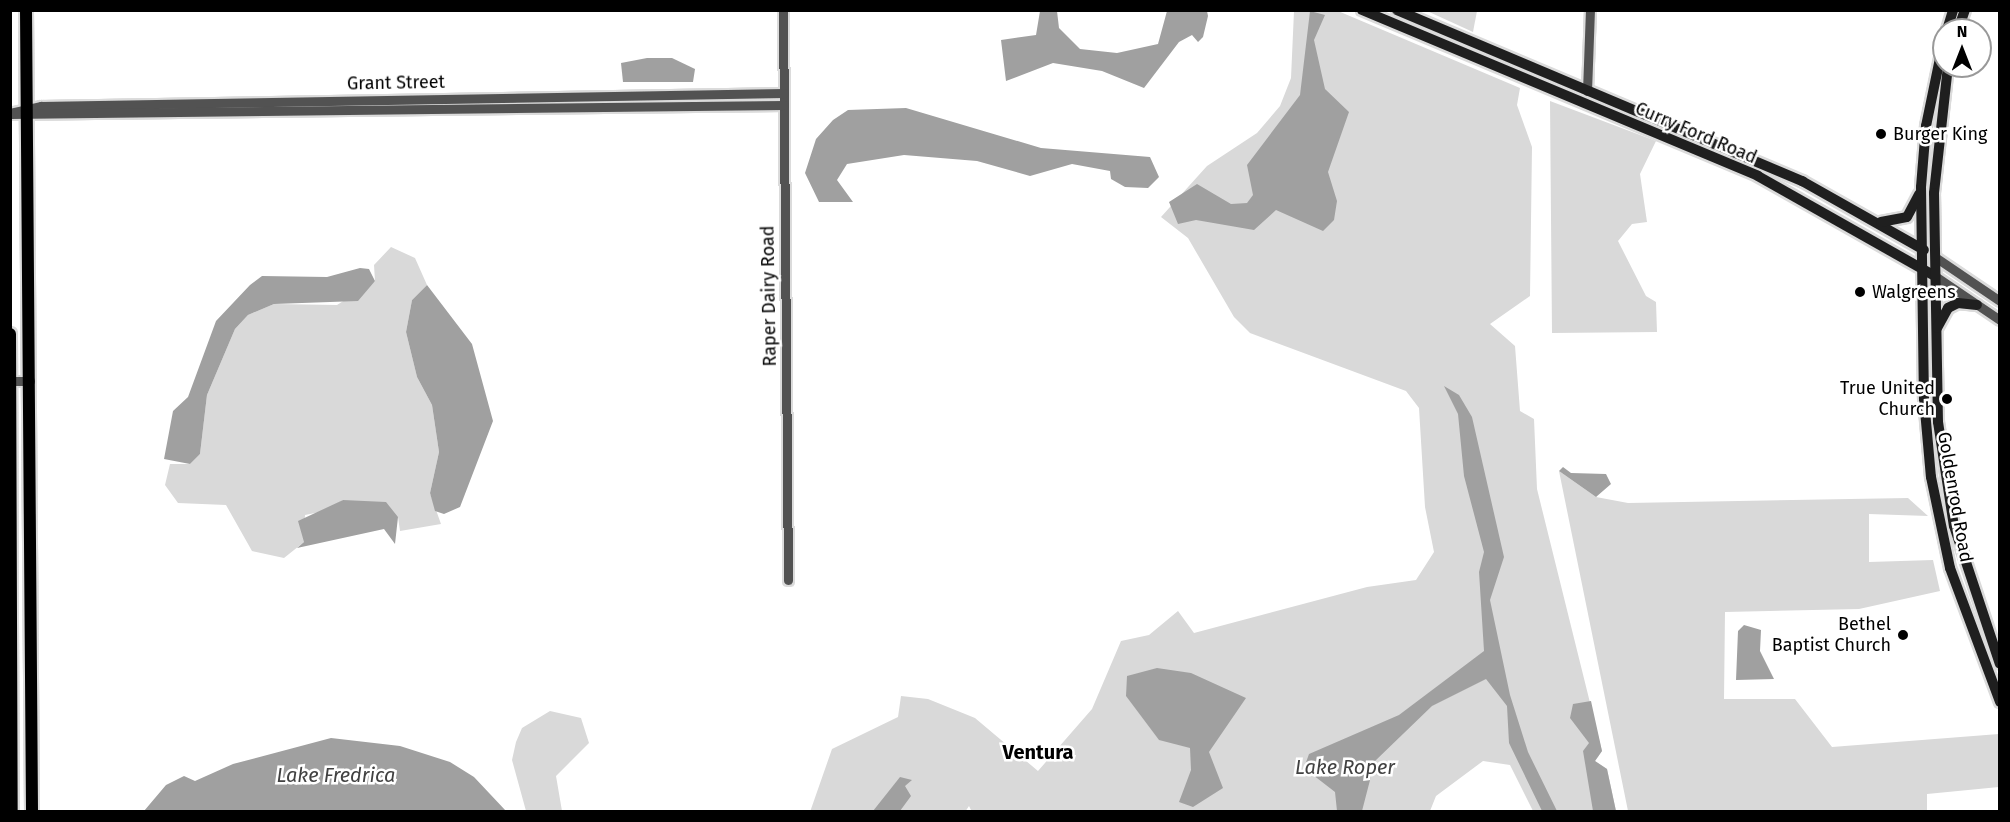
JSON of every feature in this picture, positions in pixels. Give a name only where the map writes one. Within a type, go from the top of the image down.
[{"type":"main road","points":[[26,10],[32,812]]},
{"type":"main road","name":"Curry Ford Road","points":[[1362,10],[1779,187],[1935,276]]},
{"type":"main road","name":"Curry Ford Road","points":[[1397,10],[1717,145],[1881,222],[1935,257]]},
{"type":"main road","points":[[1440,43],[1456,44],[1570,92],[1587,91]]},
{"type":"main road","name":"Goldenrod Road","points":[[1936,78],[1926,126],[1922,187],[1922,267],[1923,371],[1937,508],[1968,628],[2000,702]]},
{"type":"main road","name":"Goldenrod Road","points":[[1946,78],[1936,142],[1935,331],[1938,422],[1950,504],[1977,604],[2000,664]]},
{"type":"main road","points":[[1590,106],[1600,101],[1717,145]]},
{"type":"main road","points":[[1881,222],[1907,217],[1922,187]]},
{"type":"main road","points":[[1935,331],[1948,308],[1958,303],[1977,305]]},
{"type":"main road","points":[[10,334],[12,812]]},
{"type":"main road","points":[[1923,371],[1937,483],[1950,504]]},
{"type":"main road","points":[[1937,508],[1947,517],[1967,596],[1977,604]]},
{"type":"street","name":"Raper Dairy Road","points":[[783,10],[788,580]]},
{"type":"street","points":[[1587,91],[1590,10]]},
{"type":"street","name":"Grant Street","points":[[10,113],[783,93]]},
{"type":"street","name":"Grant Street","points":[[27,112],[784,105]]},
{"type":"street","name":"Curry Ford Road","points":[[1935,257],[2000,301]]},
{"type":"street","name":"Curry Ford Road","points":[[1935,276],[2000,320]]},
{"type":"street","points":[[11,375],[30,375]]},
{"type":"shaded area","points":[[1294,11],[1338,11],[1520,88],[1517,105],[1532,147],[1530,296],[1490,324],[1515,346],[1520,411],[1534,419],[1537,489],[1602,751],[1595,761],[1607,769],[1616,811],[1533,811],[1510,765],[1483,761],[1436,796],[1430,811],[972,812],[969,806],[965,812],[810,812],[832,749],[898,717],[901,696],[928,699],[975,718],[1038,771],[1092,709],[1121,641],[1149,635],[1178,611],[1194,633],[1367,587],[1416,580],[1434,552],[1425,507],[1419,408],[1406,391],[1250,333],[1234,317],[1188,238],[1161,217],[1207,166],[1257,133],[1280,106],[1291,78]]},
{"type":"shaded area","points":[[1427,11],[1477,11],[1473,32]]},
{"type":"shaded area","points":[[1550,101],[1656,141],[1640,174],[1647,222],[1632,224],[1618,241],[1646,296],[1656,302],[1657,332],[1552,333]]},
{"type":"shaded area","points":[[391,247],[415,258],[427,285],[412,300],[406,332],[417,377],[432,405],[439,452],[430,493],[441,524],[400,531],[398,517],[343,500],[325,511],[305,515],[304,542],[284,558],[252,551],[226,505],[178,503],[165,485],[170,464],[190,464],[200,454],[207,395],[235,329],[248,315],[274,304],[337,305],[375,281],[374,265]]},
{"type":"shaded area","points":[[1559,471],[1596,497],[1628,503],[1908,498],[1928,516],[1869,514],[1869,562],[1933,560],[1940,591],[1859,609],[1725,612],[1724,699],[1795,699],[1832,747],[1999,734],[1999,787],[1927,794],[1927,811],[1628,811]]},
{"type":"shaded area","points":[[550,711],[581,718],[589,743],[556,776],[562,811],[526,811],[512,760],[516,742],[522,728]]},
{"type":"water","points":[[1040,11],[1057,11],[1059,28],[1080,49],[1117,53],[1158,44],[1167,11],[1207,11],[1208,16],[1203,37],[1198,42],[1192,35],[1179,42],[1144,88],[1102,71],[1053,63],[1006,81],[1001,40],[1036,35]]},
{"type":"water","points":[[1310,11],[1325,15],[1314,40],[1325,89],[1349,112],[1328,172],[1337,201],[1334,220],[1323,231],[1276,210],[1254,230],[1196,220],[1178,224],[1169,202],[1197,184],[1231,204],[1247,203],[1253,195],[1247,165],[1300,95]]},
{"type":"water","points":[[647,58],[672,58],[695,69],[693,82],[623,82],[621,63]]},
{"type":"water","points":[[906,108],[1041,148],[1150,157],[1159,177],[1148,188],[1125,187],[1111,179],[1110,171],[1072,164],[1030,176],[977,161],[904,155],[847,164],[837,180],[853,202],[819,202],[805,173],[816,139],[833,120],[848,110]]},
{"type":"water","points":[[360,268],[369,269],[375,281],[358,301],[274,304],[248,315],[235,329],[207,395],[200,454],[190,464],[164,459],[173,411],[188,397],[216,321],[250,285],[262,276],[327,277]]},
{"type":"water","points":[[427,285],[472,344],[493,421],[460,507],[444,514],[435,511],[430,493],[439,452],[432,405],[417,377],[406,332],[412,300]]},
{"type":"water","name":"Lake Roper","points":[[1444,386],[1459,395],[1472,417],[1504,557],[1490,600],[1510,695],[1528,752],[1557,811],[1542,811],[1509,743],[1507,706],[1486,679],[1432,706],[1375,761],[1362,811],[1337,811],[1335,792],[1304,768],[1309,754],[1399,715],[1484,651],[1479,572],[1484,552],[1464,476],[1458,414]]},
{"type":"water","points":[[1563,467],[1571,473],[1606,474],[1611,484],[1596,497],[1559,471]]},
{"type":"water","points":[[343,500],[386,502],[398,517],[395,544],[384,529],[297,548],[304,542],[298,521]]},
{"type":"water","points":[[1744,625],[1761,630],[1760,651],[1774,679],[1736,680],[1738,631]]},
{"type":"water","points":[[1157,668],[1191,673],[1246,698],[1209,752],[1223,788],[1193,807],[1179,802],[1191,770],[1190,748],[1159,740],[1126,696],[1127,676]]},
{"type":"water","points":[[1591,701],[1602,751],[1595,761],[1607,769],[1616,811],[1593,811],[1583,751],[1589,743],[1570,718],[1573,704]]},
{"type":"water","name":"Lake Fredrica","points":[[331,738],[400,746],[450,762],[474,777],[506,811],[144,811],[166,785],[184,776],[195,781],[233,764]]},
{"type":"water","points":[[900,777],[912,780],[905,786],[911,796],[900,811],[873,811]]},
{"type":"place","name":"Burger King","points":[[1881,134]]},
{"type":"place","name":"Walgreens","points":[[1860,292]]},
{"type":"place","name":"True United Church","points":[[1947,399]]},
{"type":"place","name":"Bethel Baptist Church","points":[[1903,635]]},
{"type":"district","name":"Ventura","points":[[1038,752]]}]
